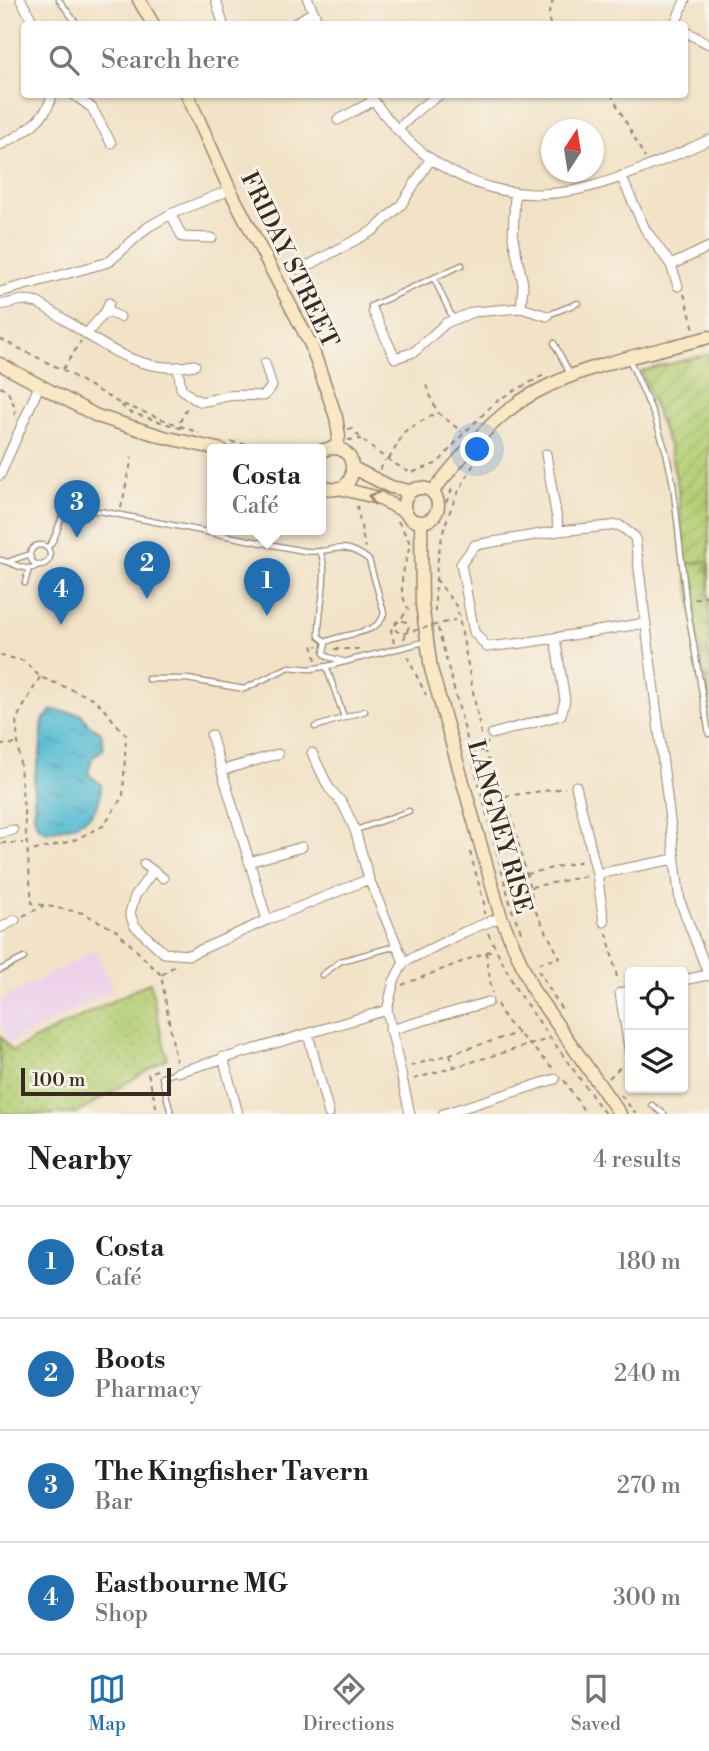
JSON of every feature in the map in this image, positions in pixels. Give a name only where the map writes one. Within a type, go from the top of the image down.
[{"type":"main road","points":[[139,0],[151,21]]},
{"type":"main road","name":"FRIDAY STREET","points":[[189,98],[230,190],[311,345],[338,428],[337,445]]},
{"type":"main road","points":[[326,487],[379,498],[401,516],[421,522],[432,518],[438,508],[436,487],[475,442],[534,392],[570,375],[703,339]]},
{"type":"main road","points":[[0,364],[40,383],[97,416],[164,437],[212,444]]},
{"type":"main road","points":[[326,447],[337,445],[350,457],[353,468],[349,481],[339,488]]},
{"type":"main road","points":[[353,468],[391,487],[410,491],[421,487],[436,487]]},
{"type":"main road","points":[[401,516],[404,501],[410,491]]},
{"type":"main road","name":"LANGNEY RISE","points":[[421,522],[422,604],[431,668],[501,917],[533,990],[620,1114]]},
{"type":"street","points":[[20,0],[32,21]]},
{"type":"street","points":[[216,0],[222,21]]},
{"type":"street","points":[[308,0],[318,21]]},
{"type":"street","points":[[676,21],[685,0]]},
{"type":"street","points":[[298,21],[313,12]]},
{"type":"street","points":[[688,33],[709,44]]},
{"type":"street","points":[[0,145],[34,125],[51,103],[52,98]]},
{"type":"street","points":[[78,98],[92,108],[111,143]]},
{"type":"street","points":[[338,120],[371,98],[397,130],[430,160],[449,172],[483,185],[514,192],[544,194],[572,190],[621,176],[709,140]]},
{"type":"street","points":[[397,130],[435,98]]},
{"type":"street","points":[[300,270],[374,230],[401,205],[430,160]]},
{"type":"street","points":[[621,176],[645,229],[671,265],[678,286]]},
{"type":"street","points":[[0,292],[110,262],[148,227],[171,214],[230,190]]},
{"type":"street","points":[[514,192],[513,239],[523,284],[521,307]]},
{"type":"street","points":[[171,214],[182,237],[212,238]]},
{"type":"street","points":[[671,265],[709,247]]},
{"type":"street","points":[[0,305],[23,300],[38,303],[133,361],[161,368],[195,365]]},
{"type":"street","points":[[87,333],[108,307],[120,317]]},
{"type":"street","points":[[373,311],[395,358],[414,352],[446,323],[473,312],[521,307],[547,316]]},
{"type":"street","points":[[178,368],[181,388],[192,398],[205,402],[230,395],[264,396],[272,386],[265,363]]},
{"type":"street","points":[[0,475],[40,383]]},
{"type":"street","points":[[546,454],[559,531]]},
{"type":"street","points":[[646,623],[487,647],[474,632],[461,564],[475,545],[559,531],[619,525],[635,537],[646,623],[680,901],[709,975],[688,979]]},
{"type":"street","points":[[492,734],[561,715],[565,700],[555,638]]},
{"type":"street","points":[[211,735],[267,920]]},
{"type":"street","points":[[312,753],[329,788],[342,804],[355,830],[369,879],[404,962]]},
{"type":"street","points":[[223,769],[278,754]]},
{"type":"street","points":[[576,786],[597,874],[604,922]]},
{"type":"street","points":[[0,832],[13,830]]},
{"type":"street","points":[[250,862],[302,847]]},
{"type":"street","points":[[597,874],[675,859]]},
{"type":"street","points":[[144,864],[163,878]]},
{"type":"street","points":[[153,870],[135,896],[130,913],[134,925],[164,953],[189,955],[369,879]]},
{"type":"street","points":[[410,1114],[387,1010],[392,989],[404,962],[501,917]]},
{"type":"street","points":[[0,928],[15,920]]},
{"type":"street","points":[[390,1030],[488,1002]]},
{"type":"street","points":[[178,1072],[387,1010]]},
{"type":"street","points":[[308,1034],[329,1114]]},
{"type":"street","points":[[223,1058],[238,1114]]},
{"type":"street","points":[[443,1114],[558,1077]]},
{"type":"lane","points":[[59,0],[75,21]]},
{"type":"lane","points":[[373,311],[371,306],[462,265]]},
{"type":"lane","points":[[434,278],[453,319]]},
{"type":"lane","points":[[547,316],[578,303]]},
{"type":"lane","points":[[554,343],[570,375]]},
{"type":"lane","points":[[628,359],[655,418],[673,484],[686,600],[709,734]]},
{"type":"lane","points":[[47,548],[54,542],[63,513],[71,508],[207,532]]},
{"type":"lane","points":[[222,535],[303,551],[341,547],[369,560],[383,604],[382,620],[374,628],[325,644]]},
{"type":"lane","points":[[0,560],[20,568],[29,568],[45,565],[50,554],[47,548],[39,545],[32,548],[30,554],[32,562],[37,566]]},
{"type":"lane","points":[[320,551],[325,567],[318,615],[319,636],[325,644],[324,653],[328,657],[345,662]]},
{"type":"lane","points":[[9,562],[30,554]]},
{"type":"lane","points":[[25,583],[29,568]]},
{"type":"lane","points":[[148,679],[187,679],[244,689],[289,667],[319,668],[427,642]]},
{"type":"lane","points":[[326,666],[344,717]]},
{"type":"lane","points":[[315,726],[365,711]]},
{"type":"lane","points":[[355,830],[408,811]]},
{"type":"lane","points":[[322,975],[341,961],[396,946]]},
{"type":"lane","points":[[0,970],[24,958]]},
{"type":"lane","points":[[171,1114],[162,1077],[178,1072]]},
{"type":"lane","points":[[652,1105],[664,1114]]},
{"type":"path","points":[[549,21],[548,16],[553,0]]},
{"type":"path","points":[[613,98],[647,165]]},
{"type":"path","points":[[678,286],[683,289],[703,339]]},
{"type":"path","points":[[63,370],[87,333]]},
{"type":"path","points":[[0,339],[63,370],[129,412],[195,431]]},
{"type":"path","points":[[338,428],[352,429],[389,460],[411,473],[438,463],[499,399],[545,374]]},
{"type":"path","points":[[426,385],[437,412],[464,433]]},
{"type":"path","points":[[0,387],[7,390],[16,409],[11,425]]},
{"type":"path","points":[[179,423],[192,398]]},
{"type":"path","points":[[117,402],[179,423],[206,436]]},
{"type":"path","points":[[389,460],[405,431],[437,412]]},
{"type":"path","points":[[337,445],[361,439]]},
{"type":"path","points":[[484,448],[459,487],[444,523],[435,578],[435,615],[469,753],[512,909],[525,942]]},
{"type":"path","points":[[121,509],[132,458]]},
{"type":"path","points":[[436,487],[452,489],[445,505],[438,508]]},
{"type":"path","points":[[359,502],[356,510],[365,546],[364,556]]},
{"type":"path","points":[[401,516],[410,543],[402,572],[402,597],[409,609]]},
{"type":"path","points":[[435,578],[457,607],[461,618],[484,750],[510,811],[536,912],[560,958],[534,964],[567,1019]]},
{"type":"path","points":[[686,600],[709,595]]},
{"type":"path","points":[[393,642],[403,641],[407,631],[409,626],[407,622],[400,620],[394,624],[396,632],[404,634],[455,620]]},
{"type":"path","points":[[319,668],[312,645],[325,644],[335,650],[372,649]]},
{"type":"path","points":[[0,655],[24,661],[40,677],[95,699],[126,735],[123,796],[103,826],[72,841],[26,852]]},
{"type":"path","points":[[40,677],[16,720],[32,903],[83,913],[117,931],[161,975],[178,1072]]},
{"type":"path","points":[[484,750],[492,734]]},
{"type":"path","points":[[0,745],[17,743]]},
{"type":"path","points":[[469,753],[484,750]]},
{"type":"path","points":[[504,796],[576,786]]},
{"type":"path","points":[[0,842],[25,843]]},
{"type":"path","points":[[526,874],[593,859]]},
{"type":"path","points":[[530,887],[597,874]]},
{"type":"path","points":[[15,920],[44,905]]},
{"type":"path","points":[[604,922],[625,992]]},
{"type":"path","points":[[392,989],[496,949]]},
{"type":"path","points":[[486,953],[492,994],[505,1020],[553,1068]]},
{"type":"path","points":[[161,975],[189,955]]},
{"type":"path","points":[[400,1069],[518,1033]]},
{"type":"path","points":[[402,1082],[550,1039]]},
{"type":"path","points":[[450,1054],[454,1067]]},
{"type":"path","points":[[609,1078],[625,1061]]},
{"type":"path","points":[[558,1077],[586,1114]]},
{"type":"path","points":[[615,1087],[636,1114]]},
{"type":"shaded area","points":[[95,950],[113,990],[10,1043],[0,1024],[0,1000]]},
{"type":"green space","points":[[709,354],[709,561],[685,564],[678,487],[669,446],[641,371]]},
{"type":"green space","points":[[709,561],[709,704],[685,564]]},
{"type":"green space","points":[[150,982],[167,1058],[76,1114],[0,1114],[0,1035],[12,1051]]},
{"type":"water","points":[[52,710],[81,714],[88,724],[101,732],[104,748],[92,758],[88,774],[101,784],[97,806],[77,824],[46,832],[37,826],[34,815],[34,778],[40,754],[43,720]]},
{"type":"place","name":"The Kingfisher Tavern","points":[[77,538]]},
{"type":"place","name":"Boots","points":[[147,599]]},
{"type":"place","name":"Costa","points":[[267,616]]},
{"type":"place","name":"Eastbourne MG","points":[[61,625]]}]
